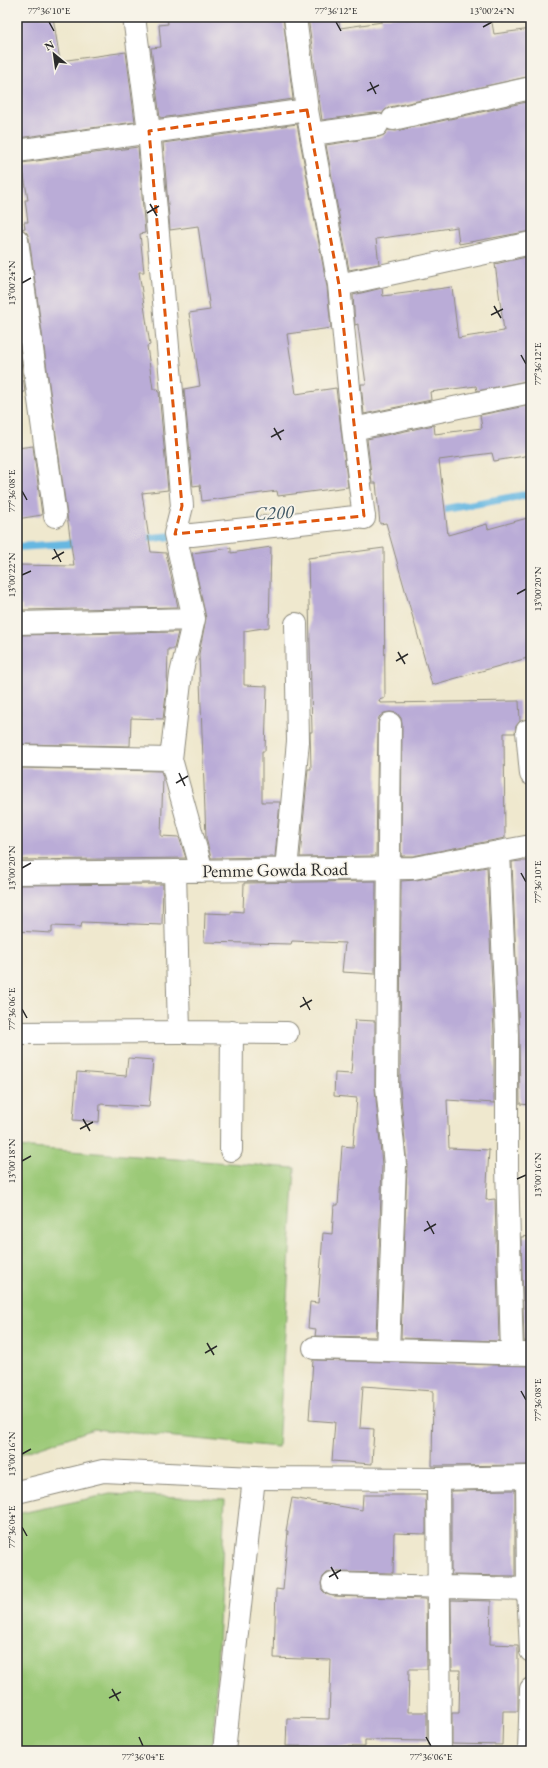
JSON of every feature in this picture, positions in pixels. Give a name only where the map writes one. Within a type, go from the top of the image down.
[{"type":"street","points":[[134,17],[149,131],[182,506],[176,541],[194,619],[181,674],[171,759],[202,871]]},
{"type":"street","points":[[176,541],[192,534],[364,517],[352,429],[339,284],[307,110],[295,17]]},
{"type":"street","points":[[312,134],[385,122],[531,88]]},
{"type":"street","points":[[17,151],[149,131],[307,110]]},
{"type":"street","points":[[17,240],[19,275],[55,516]]},
{"type":"street","points":[[339,284],[531,243]]},
{"type":"street","points":[[352,429],[531,392]]},
{"type":"street","points":[[17,623],[194,619]]},
{"type":"street","points":[[286,870],[298,742],[296,624]]},
{"type":"street","points":[[388,1350],[395,1165],[387,1087],[390,724]]},
{"type":"street","points":[[527,731],[531,774]]},
{"type":"street","points":[[17,756],[171,759]]},
{"type":"street","name":"Pemme Gowda Road","points":[[17,873],[414,868],[531,846]]},
{"type":"street","points":[[314,1348],[522,1354],[506,1167],[507,1034],[499,852]]},
{"type":"street","points":[[175,871],[179,1032]]},
{"type":"street","points":[[231,1150],[232,1032]]},
{"type":"street","points":[[17,1033],[288,1033]]},
{"type":"street","points":[[17,1492],[103,1471],[254,1478],[438,1479],[529,1477],[528,1589],[531,1651]]},
{"type":"street","points":[[224,1751],[254,1478]]},
{"type":"street","points":[[438,1479],[440,1751]]},
{"type":"street","points":[[333,1584],[438,1588],[528,1589]]},
{"type":"street","points":[[529,1751],[531,1689]]},
{"type":"highlighted area","points":[[307,110],[339,285],[364,516],[175,534],[182,506],[149,131]]},
{"type":"green space","points":[[17,1147],[295,1168],[278,1447],[94,1429],[17,1455]]},
{"type":"green space","points":[[110,1494],[225,1499],[213,1751],[17,1751],[17,1514]]},
{"type":"building","points":[[17,17],[53,17],[60,61],[126,52],[135,122],[18,138],[17,104],[21,103],[17,70]]},
{"type":"building","points":[[167,17],[283,17],[293,99],[160,118],[151,48],[161,47],[159,25],[168,24]]},
{"type":"building","points":[[308,17],[338,17],[340,28],[382,22],[381,17],[491,17],[494,34],[531,29],[531,76],[390,107],[382,114],[375,113],[322,120]]},
{"type":"building","points":[[531,101],[531,231],[459,244],[457,227],[376,239],[379,264],[349,270],[326,145],[379,137],[384,135],[388,130],[396,131]]},
{"type":"building","points":[[297,124],[327,287],[331,328],[287,334],[296,394],[336,388],[348,487],[278,496],[277,491],[202,501],[200,485],[193,486],[184,389],[200,386],[189,313],[210,310],[198,226],[170,230],[163,143]]},
{"type":"building","points":[[138,147],[145,233],[140,234],[144,272],[139,272],[150,345],[147,346],[153,389],[157,389],[159,392],[168,490],[142,493],[151,552],[166,553],[178,607],[22,610],[22,606],[17,605],[17,565],[74,566],[29,238],[27,233],[22,229],[25,228],[24,222],[28,222],[25,200],[28,200],[22,163]]},
{"type":"building","points":[[531,256],[531,380],[477,391],[476,386],[430,392],[431,400],[364,414],[361,384],[366,384],[358,324],[355,325],[353,295],[382,288],[383,296],[452,287],[458,338],[504,331],[495,264]]},
{"type":"building","points":[[17,332],[25,392],[17,393]]},
{"type":"building","points":[[531,405],[531,455],[494,461],[492,453],[439,460],[448,535],[487,524],[488,529],[531,517],[531,657],[432,685],[386,523],[380,524],[376,483],[372,483],[367,439],[434,425],[435,434],[482,428],[480,415]]},
{"type":"building","points":[[33,446],[42,515],[17,519],[17,448]]},
{"type":"building","points":[[271,547],[269,627],[244,631],[244,685],[267,686],[265,751],[262,751],[262,802],[280,802],[275,857],[211,858],[206,838],[199,654],[206,618],[192,553],[231,548],[231,553]]},
{"type":"building","points":[[384,548],[385,698],[379,700],[380,703],[519,701],[520,721],[516,726],[515,733],[504,733],[505,838],[413,856],[401,856],[402,724],[401,718],[397,713],[390,712],[384,713],[379,717],[378,724],[376,856],[300,857],[308,769],[311,769],[310,732],[312,732],[308,558]]},
{"type":"building","points":[[178,632],[174,649],[168,649],[167,688],[163,719],[131,718],[130,746],[17,744],[17,680],[19,680],[21,635]]},
{"type":"building","points":[[17,768],[161,771],[163,777],[161,836],[179,837],[186,858],[17,860]]},
{"type":"building","points":[[531,861],[531,1105],[520,1104],[519,1033],[512,862]]},
{"type":"building","points":[[487,867],[494,1034],[494,1103],[447,1100],[449,1148],[489,1150],[486,1200],[495,1199],[499,1341],[401,1338],[407,1165],[400,1086],[401,881],[416,880]]},
{"type":"building","points":[[376,881],[375,974],[342,972],[345,943],[292,941],[291,944],[204,942],[205,913],[231,914],[231,911],[243,912],[244,883]]},
{"type":"building","points":[[163,884],[162,925],[82,922],[81,927],[52,926],[52,933],[17,931],[17,885]]},
{"type":"building","points":[[355,1020],[375,1021],[375,1088],[382,1165],[376,1337],[315,1336],[316,1329],[308,1328],[310,1302],[318,1303],[323,1233],[332,1234],[334,1205],[338,1205],[342,1146],[353,1147],[357,1098],[334,1096],[335,1073],[351,1074]]},
{"type":"building","points":[[128,1058],[153,1060],[149,1107],[100,1104],[99,1122],[73,1120],[77,1072],[126,1076]]},
{"type":"building","points":[[531,1236],[531,1342],[524,1341],[521,1237]]},
{"type":"building","points":[[313,1360],[531,1366],[531,1465],[432,1466],[433,1391],[363,1386],[360,1428],[374,1429],[372,1464],[332,1461],[335,1422],[309,1420]]},
{"type":"building","points":[[515,1490],[515,1576],[451,1575],[451,1491]]},
{"type":"building","points":[[363,1495],[426,1495],[426,1534],[394,1533],[393,1573],[327,1573],[323,1577],[321,1583],[322,1590],[326,1594],[333,1596],[426,1599],[427,1669],[409,1669],[408,1712],[427,1712],[427,1741],[365,1740],[365,1747],[286,1746],[287,1718],[329,1719],[331,1660],[274,1658],[276,1589],[283,1590],[288,1531],[286,1531],[292,1498],[362,1510]]},
{"type":"building","points":[[451,1600],[491,1601],[490,1644],[518,1645],[518,1711],[503,1711],[502,1745],[452,1744],[452,1713],[459,1713],[460,1670],[452,1670]]},
{"type":"waterway","name":"C200","points":[[434,511],[531,494]]},
{"type":"waterway","name":"C200","points":[[139,539],[174,536]]},
{"type":"waterway","name":"C200","points":[[17,547],[82,543]]}]
